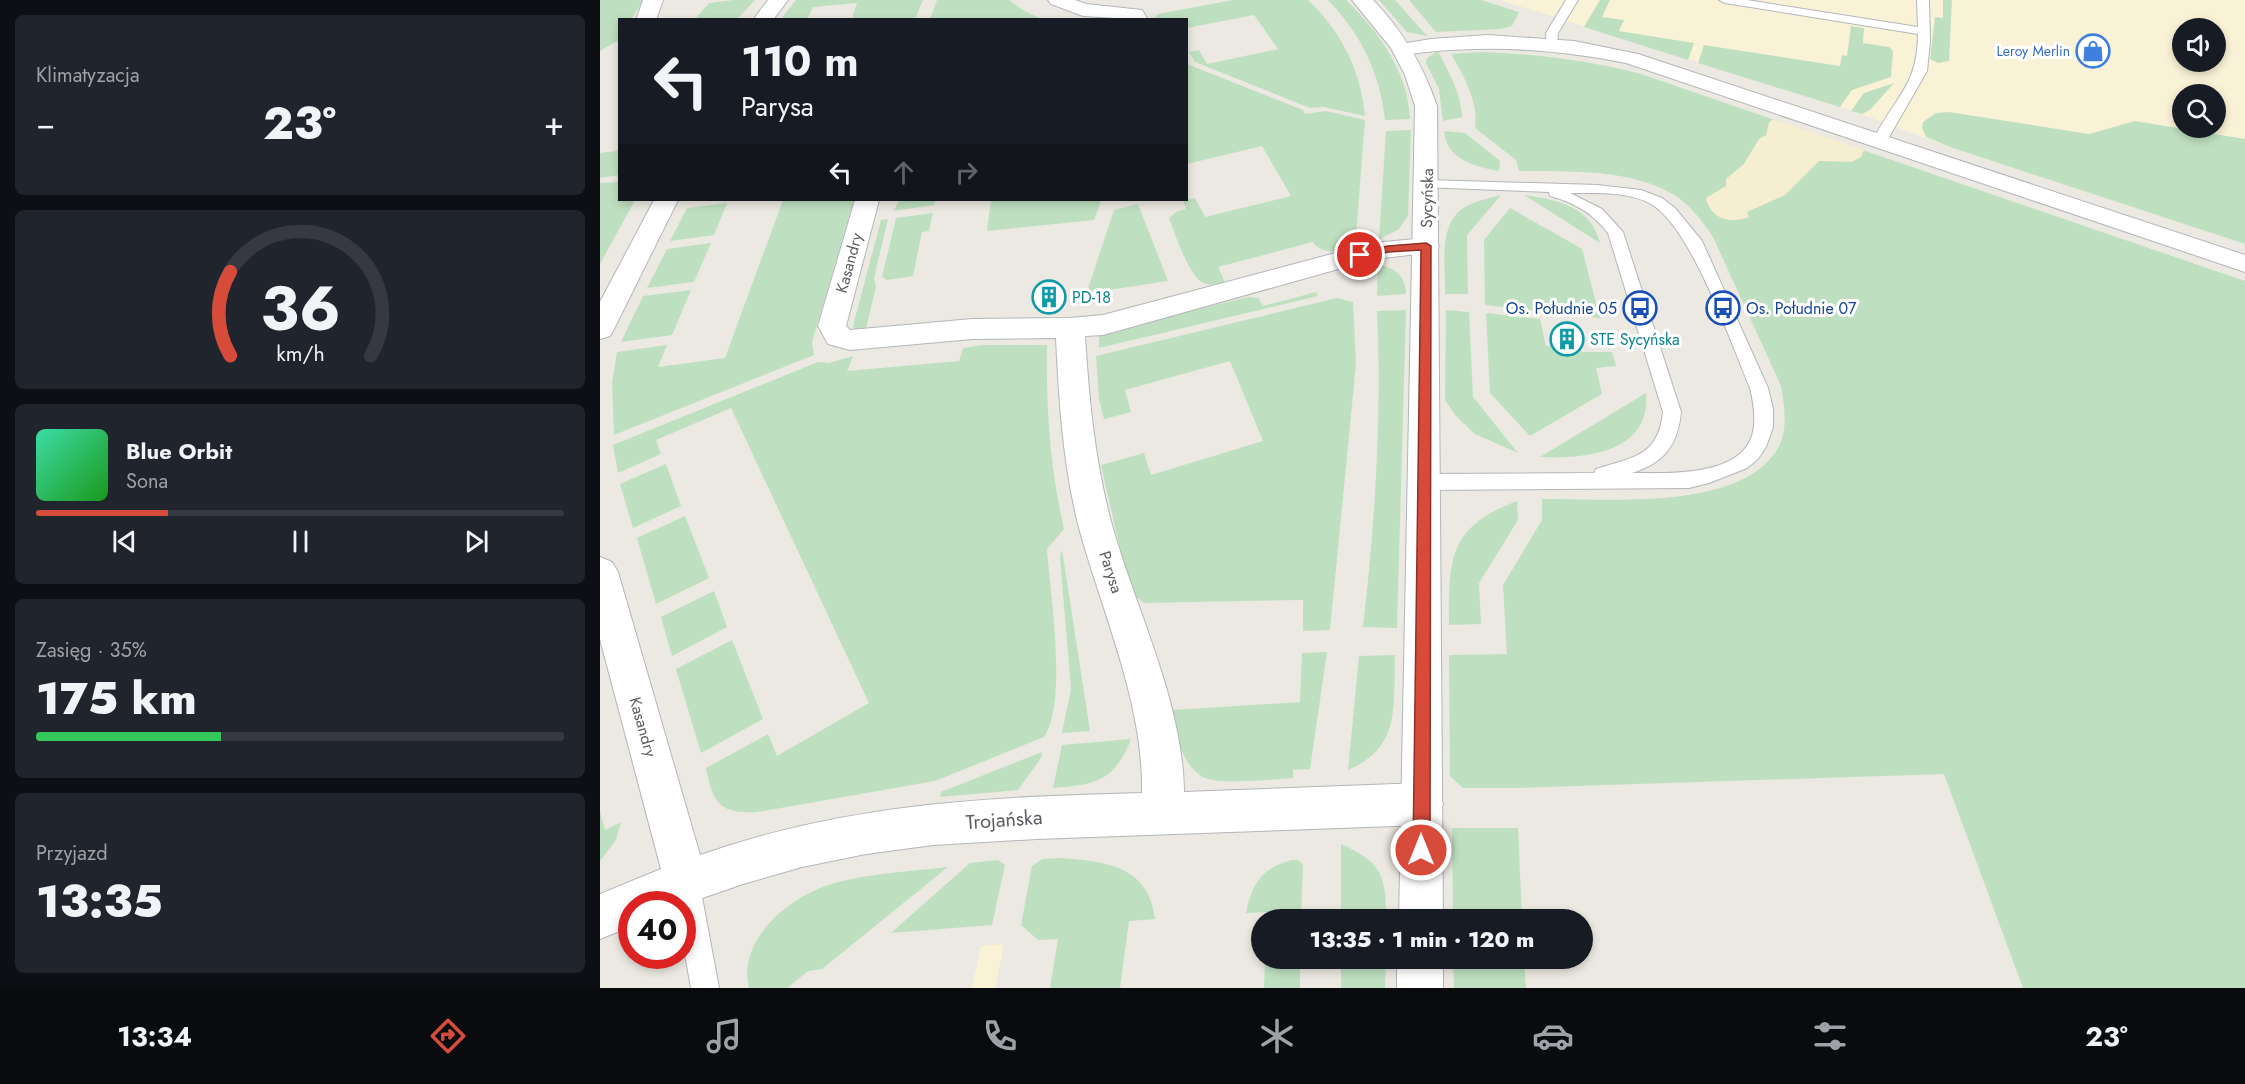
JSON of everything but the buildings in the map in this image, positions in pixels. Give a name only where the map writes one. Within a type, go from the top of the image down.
[{"type":"street","points":[[646,18],[653,0]]},
{"type":"street","points":[[764,18],[778,0]]},
{"type":"street","points":[[1058,0],[1083,10],[1130,13],[1137,18]]},
{"type":"street","name":"Sycyńska","points":[[1362,0],[1402,49],[1414,69],[1426,106],[1421,909]]},
{"type":"street","points":[[1402,49],[1461,42],[1551,44],[1631,58],[2245,264]]},
{"type":"street","points":[[600,329],[665,201]]},
{"type":"street","name":"Kasandry","points":[[867,201],[832,326],[838,337],[850,340],[972,329],[1070,328]]},
{"type":"street","points":[[1070,328],[1102,325],[1373,251],[1426,246]]},
{"type":"street","name":"Parysa","points":[[1070,328],[1076,427],[1083,470],[1096,528],[1136,651],[1163,758],[1165,785],[1162,814]]},
{"type":"street","name":"Kasandry","points":[[600,572],[686,881]]},
{"type":"street","name":"Trojańska","points":[[600,917],[686,881],[833,839],[924,826],[1031,818],[1422,804]]},
{"type":"street","points":[[1420,969],[1420,988]]},
{"type":"lane","points":[[1551,44],[1552,33],[1572,0]]},
{"type":"lane","points":[[1725,0],[1923,31]]},
{"type":"lane","points":[[1880,141],[1885,129],[1918,79],[1922,59],[1923,0]]},
{"type":"lane","points":[[1423,482],[1689,480],[1714,476],[1738,465],[1764,437],[1765,409],[1759,388],[1694,241],[1670,211],[1641,194],[1622,191],[1508,184],[1427,184]]},
{"type":"lane","points":[[1508,184],[1561,194],[1579,201],[1590,206],[1612,227],[1672,412],[1672,430],[1664,444],[1650,458],[1631,466],[1572,482]]},
{"type":"lane","points":[[686,881],[705,988]]},
{"type":"shaded area","points":[[1500,0],[2245,0],[2245,244],[1953,148],[1847,109]]},
{"type":"shaded area","points":[[1004,944],[995,988],[972,988],[981,946]]},
{"type":"green space","points":[[600,0],[643,0],[632,18],[618,18],[618,41],[600,51]]},
{"type":"green space","points":[[755,0],[738,18],[696,18],[709,3]]},
{"type":"green space","points":[[796,0],[923,0],[915,18],[852,18],[857,3],[813,7],[808,18],[782,18]]},
{"type":"green space","points":[[937,0],[1009,0],[1039,18],[930,18]]},
{"type":"green space","points":[[1233,0],[1308,0],[1330,25],[1347,53],[1359,83],[1365,116],[1324,107],[1310,108],[1195,62],[1189,52],[1199,50],[1207,64],[1278,49],[1254,15],[1188,28],[1188,18],[1155,18],[1158,14]]},
{"type":"green space","points":[[1328,0],[1346,0],[1380,39],[1398,69],[1408,102],[1410,119],[1385,120],[1379,86],[1367,55],[1350,26]]},
{"type":"green space","points":[[1379,0],[1395,0],[1427,36],[1407,32]]},
{"type":"green space","points":[[1409,0],[1481,0],[1519,12],[1512,26],[1501,29],[1436,32]]},
{"type":"green space","points":[[1600,0],[1610,0],[1602,17],[1624,20],[1619,31],[1694,43],[1688,60],[1584,27]]},
{"type":"green space","points":[[1943,0],[1952,0],[1949,61],[1938,63],[1930,59],[1935,17],[1943,18]]},
{"type":"green space","points":[[1851,26],[1864,28],[1863,43],[1889,47],[1893,51],[1891,77],[1852,90],[1840,107],[1698,63],[1704,45],[1840,66],[1842,55],[1847,56]]},
{"type":"green space","points":[[1438,51],[1457,90],[1462,117],[1443,121],[1439,89],[1426,63],[1427,58]]},
{"type":"green space","points":[[1482,52],[1562,58],[1641,74],[2245,281],[2245,988],[2023,988],[1944,774],[1516,788],[1463,788],[1450,776],[1449,655],[1507,654],[1503,585],[1542,520],[1542,499],[1602,500],[1673,497],[1738,482],[1763,466],[1780,444],[1785,422],[1781,386],[1713,237],[1701,220],[1676,196],[1639,180],[1599,173],[1519,171],[1516,160],[1475,128],[1473,99],[1451,54]]},
{"type":"green space","points":[[1188,64],[1303,110],[1305,114],[1326,111],[1365,120],[1356,236],[1346,247],[1337,251],[1319,248],[1313,242],[1218,267],[1225,282],[1206,284],[1194,275],[1169,218],[1176,212],[1186,209],[1183,201],[1195,198],[1205,217],[1291,196],[1262,146],[1188,164]]},
{"type":"green space","points":[[1894,83],[1870,110],[1862,114],[1851,111],[1864,93]]},
{"type":"green space","points":[[1949,112],[2089,134],[2135,121],[2172,127],[2172,138],[2226,138],[2226,136],[2245,139],[2245,244],[1953,148],[1926,137],[1922,128],[1923,122],[1936,113]]},
{"type":"green space","points":[[1411,130],[1408,216],[1398,230],[1379,239],[1386,131]]},
{"type":"green space","points":[[1444,131],[1465,133],[1500,161],[1499,171],[1472,164],[1456,155],[1446,141]]},
{"type":"green space","points":[[618,150],[618,175],[600,178],[600,153]]},
{"type":"green space","points":[[618,182],[618,201],[634,201],[600,264],[600,183]]},
{"type":"green space","points":[[1501,195],[1467,235],[1468,294],[1445,294],[1444,259],[1450,224],[1456,214],[1465,207]]},
{"type":"green space","points":[[1524,195],[1549,199],[1581,213],[1589,221],[1600,243]]},
{"type":"green space","points":[[783,201],[854,201],[812,342],[814,355],[614,435],[612,383],[617,352],[667,345],[658,367],[725,358]]},
{"type":"green space","points":[[899,201],[935,201],[934,205],[893,211]]},
{"type":"green space","points":[[991,201],[1101,201],[1094,220],[987,231]]},
{"type":"green space","points":[[727,203],[714,235],[670,241],[687,208]]},
{"type":"green space","points":[[1138,204],[1168,281],[1089,293],[1088,289],[1114,210]]},
{"type":"green space","points":[[1510,208],[1582,249],[1600,318],[1485,305],[1484,240]]},
{"type":"green space","points":[[933,213],[929,231],[922,232],[913,276],[887,280],[882,277],[896,218]]},
{"type":"green space","points":[[888,219],[874,278],[876,287],[865,332],[855,331],[853,326],[881,220]]},
{"type":"green space","points":[[711,243],[694,282],[647,288],[667,249]]},
{"type":"green space","points":[[1378,264],[1390,268],[1401,277],[1406,294],[1377,296]]},
{"type":"green space","points":[[691,290],[672,335],[621,342],[643,296]]},
{"type":"green space","points":[[1316,292],[1318,296],[1099,348],[1099,334],[1248,297],[1258,298],[1263,306]]},
{"type":"green space","points":[[1337,298],[1353,302],[1356,364],[1330,630],[1303,631],[1303,600],[1144,603],[1133,594],[1128,584],[1101,465],[1144,453],[1151,475],[1263,441],[1230,361],[1125,390],[1131,412],[1104,419],[1099,399],[1096,356]]},
{"type":"green space","points":[[1406,310],[1397,628],[1363,627],[1376,469],[1379,390],[1377,311]]},
{"type":"green space","points":[[1446,310],[1469,312],[1473,397],[1518,453],[1475,434],[1456,416],[1445,400]]},
{"type":"green space","points":[[1486,313],[1540,319],[1546,346],[1579,344],[1582,352],[1612,352],[1616,366],[1596,368],[1602,394],[1530,436],[1490,393]]},
{"type":"green space","points":[[983,345],[1047,345],[1050,438],[1055,483],[1064,529],[1047,549],[1056,646],[1056,674],[1051,720],[1044,737],[935,781],[757,812],[734,811],[726,808],[715,798],[706,768],[768,734],[777,756],[869,703],[731,408],[656,440],[661,454],[618,473],[613,445],[818,362],[829,363],[853,356],[847,371],[959,361],[963,348]]},
{"type":"green space","points":[[1646,393],[1645,413],[1638,429],[1627,440],[1595,453],[1540,457]]},
{"type":"green space","points":[[666,464],[681,506],[633,528],[620,484]]},
{"type":"green space","points":[[1517,501],[1518,520],[1479,583],[1481,624],[1449,625],[1450,581],[1457,548],[1465,534],[1477,522],[1494,511]]},
{"type":"green space","points":[[685,516],[709,578],[656,604],[637,538]]},
{"type":"green space","points":[[1062,550],[1090,731],[1062,733],[1071,689],[1060,557]]},
{"type":"green space","points":[[714,591],[727,627],[672,656],[661,617]]},
{"type":"green space","points":[[732,640],[763,719],[701,753],[676,669]]},
{"type":"green space","points":[[1327,652],[1310,769],[1293,770],[1293,778],[1219,781],[1201,776],[1188,763],[1180,746],[1173,710],[1300,702],[1302,653]]},
{"type":"green space","points":[[1395,655],[1393,708],[1386,737],[1378,750],[1365,761],[1348,770],[1359,656]]},
{"type":"green space","points":[[1131,739],[1118,764],[1102,778],[1081,785],[1053,788],[1062,745]]},
{"type":"green space","points":[[1042,752],[1041,758],[1018,790],[940,797],[941,792]]},
{"type":"green space","points":[[600,811],[605,830],[621,822],[616,840],[600,861]]},
{"type":"green space","points":[[1452,828],[1518,828],[1522,909],[1453,909]]},
{"type":"green space","points":[[1341,844],[1365,857],[1379,872],[1385,892],[1386,909],[1341,909]]},
{"type":"green space","points":[[1042,859],[1092,861],[1122,869],[1144,887],[1151,901],[1155,919],[1129,921],[1120,988],[1050,988],[1058,939],[1038,940],[1021,925],[1032,866]]},
{"type":"green space","points":[[998,860],[1005,865],[992,925],[891,933],[970,863]]},
{"type":"green space","points":[[1298,860],[1303,864],[1301,909],[1251,909],[1251,913],[1246,913],[1255,885],[1260,878],[1282,863]]},
{"type":"green space","points":[[948,867],[822,969],[808,971],[787,988],[749,988],[747,969],[752,951],[761,934],[774,918],[807,894],[825,886],[856,878]]},
{"type":"green space","points":[[1265,969],[1300,969],[1300,988],[1264,988]]},
{"type":"green space","points":[[1341,969],[1386,969],[1385,988],[1341,988]]},
{"type":"green space","points":[[1453,969],[1525,969],[1526,988],[1454,988]]},
{"type":"sand","points":[[1773,119],[1864,150],[1861,157],[1851,162],[1819,161],[1785,195],[1747,212],[1749,217],[1735,220],[1722,218],[1712,211],[1706,198],[1726,186],[1726,179],[1744,164],[1759,139],[1766,135],[1769,123]]},
{"type":"place","name":"Leroy Merlin","points":[[2093,51]]},
{"type":"place","name":"PD-18","points":[[1049,297]]},
{"type":"place","name":"Os. Południe 05","points":[[1640,308]]},
{"type":"place","name":"Os. Południe 07","points":[[1723,308]]},
{"type":"place","name":"STE Sycyńska","points":[[1567,339]]},
{"type":"route","points":[[1360,255],[1400,247],[1426,246],[1421,850]]}]
